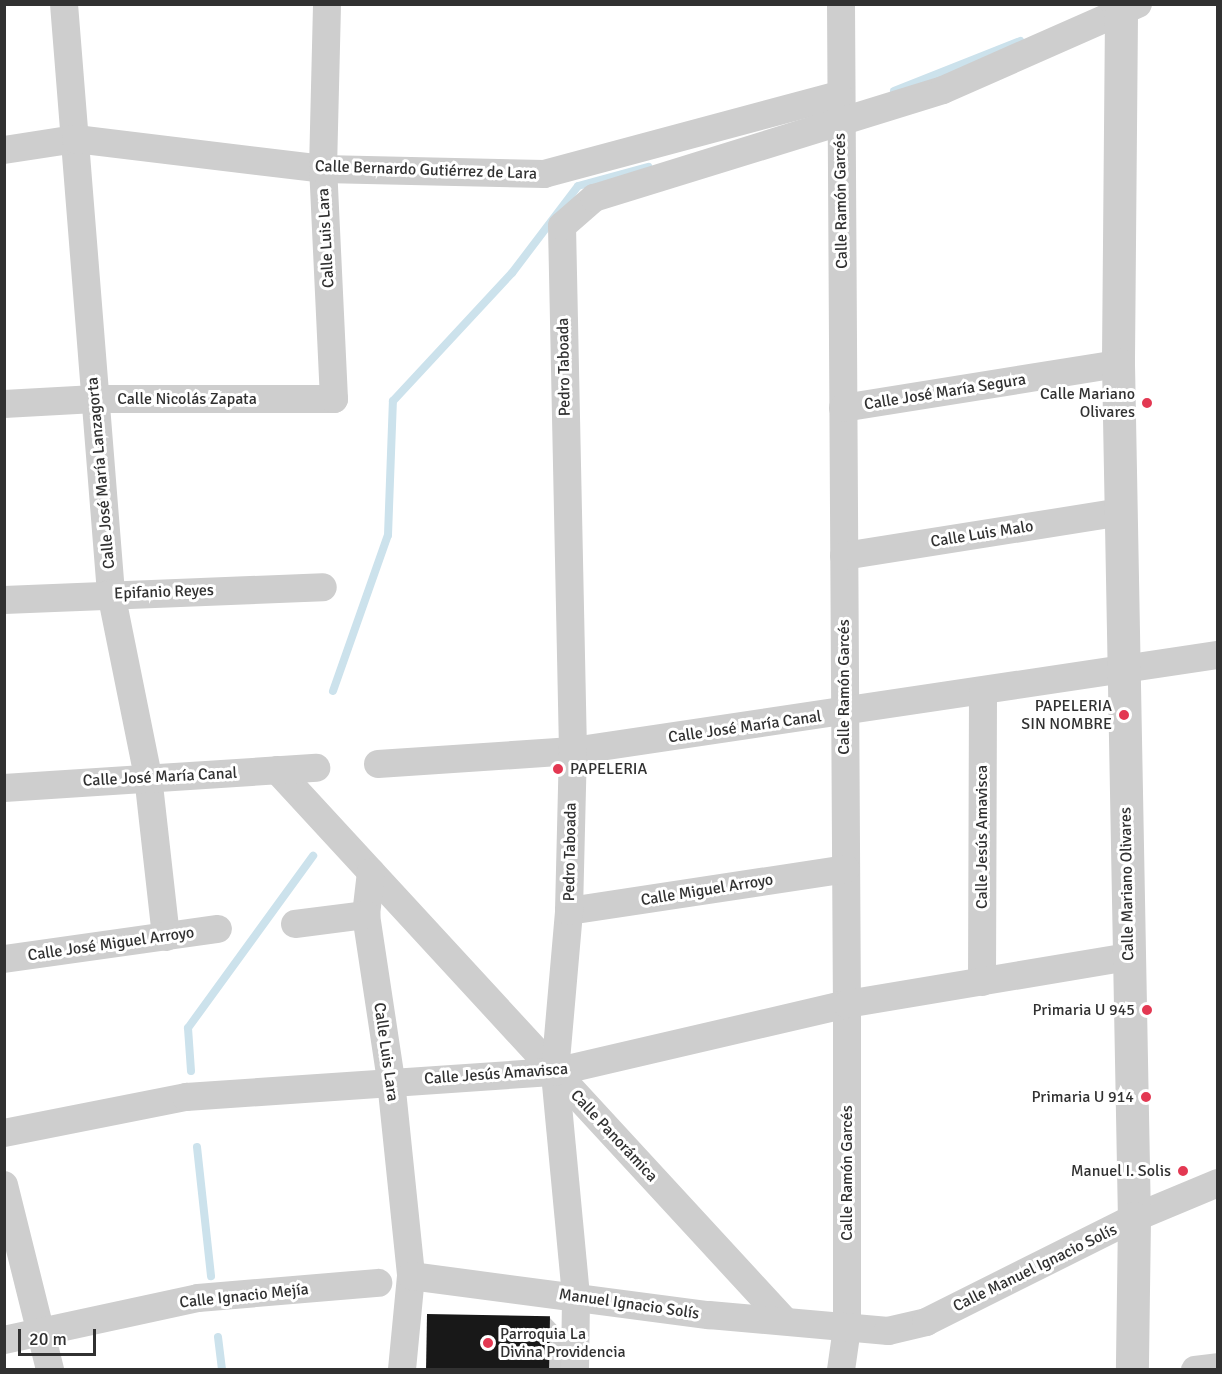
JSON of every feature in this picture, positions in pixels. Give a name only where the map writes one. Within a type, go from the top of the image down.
[{"type":"street","name":"Calle José María Lanzagorta","points":[[64,4],[111,593],[148,776],[166,937]]},
{"type":"street","name":"Calle Luis Lara","points":[[327,4],[323,169],[334,399]]},
{"type":"street","name":"Calle Ramón Garcés","points":[[840,4],[847,1004],[847,1328],[841,1370]]},
{"type":"street","points":[[840,124],[943,90],[1126,8]]},
{"type":"street","name":"Calle Mariano Olivares","points":[[1126,8],[1118,364],[1134,1218],[1132,1370]]},
{"type":"street","name":"Calle Bernardo Gutiérrez de Lara","points":[[4,150],[76,139],[323,169],[544,174],[839,95]]},
{"type":"street","name":"Pedro Taboada","points":[[575,1370],[576,1296],[555,1072],[569,911],[573,751],[561,226],[594,198],[840,124]]},
{"type":"street","name":"Calle José María Segura","points":[[843,408],[1118,364]]},
{"type":"street","name":"Calle Nicolás Zapata","points":[[4,404],[95,399],[334,399]]},
{"type":"street","name":"Calle Luis Malo","points":[[844,556],[1121,512]]},
{"type":"street","name":"Epifanio Reyes","points":[[4,600],[111,593],[323,587]]},
{"type":"street","name":"Calle José María Canal","points":[[378,764],[573,751],[1124,672],[1218,655]]},
{"type":"street","name":"Calle Jesús Amavisca","points":[[982,693],[982,982]]},
{"type":"street","name":"Calle José María Canal","points":[[4,788],[148,776],[316,768]]},
{"type":"street","points":[[277,770],[371,872]]},
{"type":"street","name":"Calle Miguel Arroyo","points":[[569,911],[846,869]]},
{"type":"street","name":"Calle Luis Lara","points":[[371,872],[366,915],[391,1081],[411,1276],[402,1370]]},
{"type":"street","name":"Calle Panorámica","points":[[371,872],[784,1320]]},
{"type":"street","points":[[295,924],[366,915]]},
{"type":"street","name":"Calle José Miguel Arroyo","points":[[4,959],[218,929]]},
{"type":"street","name":"Calle Jesús Amavisca","points":[[4,1133],[186,1097],[391,1081],[555,1072],[847,1004],[1128,957]]},
{"type":"street","name":"Calle Manuel Ignacio Solís","points":[[847,1328],[888,1331],[926,1322],[1134,1218],[1218,1183]]},
{"type":"street","points":[[4,1185],[50,1370]]},
{"type":"street","name":"Manuel Ignacio Solís","points":[[411,1276],[709,1315],[784,1320],[847,1328]]},
{"type":"street","name":"Calle Ignacio Mejía","points":[[4,1340],[41,1330],[198,1298],[378,1283]]},
{"type":"street","points":[[1195,1370],[1218,1367]]},
{"type":"building","name":"Parroquia La Divina Providencia","points":[[427,1314],[550,1316],[549,1370],[426,1370]]},
{"type":"waterway","points":[[894,91],[1020,41]]},
{"type":"waterway","points":[[333,691],[388,535],[393,401],[512,273],[578,186],[648,167]]},
{"type":"waterway","points":[[191,1071],[188,1028],[313,856]]},
{"type":"waterway","points":[[197,1147],[211,1276]]},
{"type":"waterway","points":[[218,1337],[222,1370]]},
{"type":"place","name":"Calle Mariano Olivares","points":[[1147,403]]},
{"type":"place","name":"PAPELERIA SIN NOMBRE","points":[[1124,715]]},
{"type":"place","name":"PAPELERIA","points":[[558,769]]},
{"type":"place","name":"Primaria U 945","points":[[1147,1010]]},
{"type":"place","name":"Primaria U 914","points":[[1146,1097]]},
{"type":"place","name":"Manuel I. Solis","points":[[1183,1171]]},
{"type":"place","name":"Parroquia La Divina Providencia","points":[[488,1343]]}]
